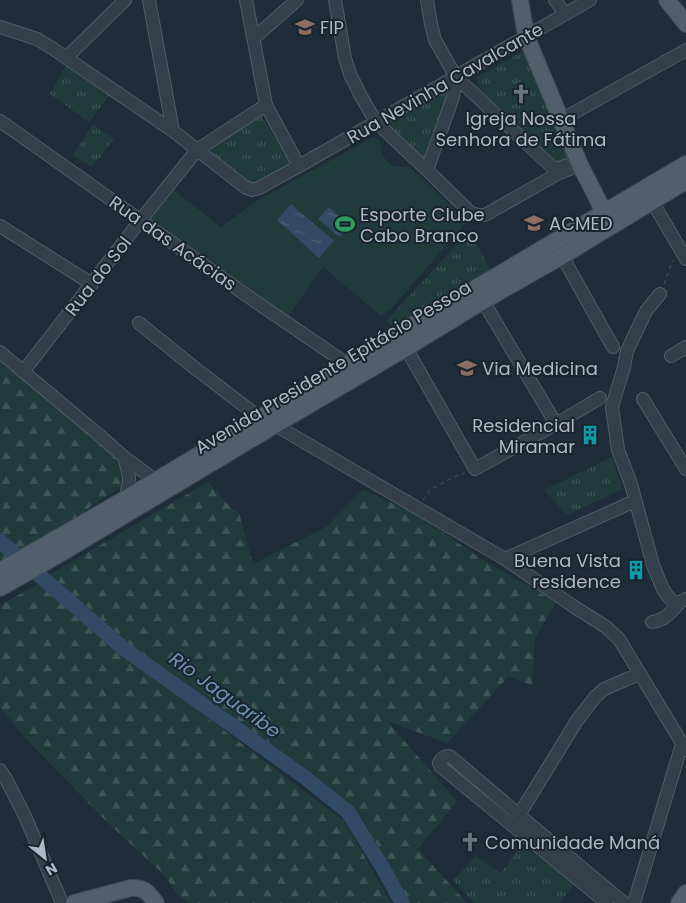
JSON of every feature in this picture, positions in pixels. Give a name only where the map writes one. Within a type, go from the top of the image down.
[{"type":"main road","points":[[520,0],[526,36],[578,161],[600,204],[607,211],[621,219]]},
{"type":"main road","points":[[668,0],[686,24]]},
{"type":"main road","name":"Avenida Presidente Epitácio Pessoa","points":[[0,571],[54,548],[268,421],[346,364],[686,164]]},
{"type":"main road","name":"Avenida Presidente Epitácio Pessoa","points":[[0,588],[54,548],[155,480],[406,348],[686,181]]},
{"type":"main road","points":[[74,903],[131,888],[144,890],[156,903]]},
{"type":"main road","points":[[680,903],[686,893]]},
{"type":"street","points":[[66,58],[125,0]]},
{"type":"street","points":[[148,0],[173,131]]},
{"type":"street","points":[[246,0],[266,105],[300,166]]},
{"type":"street","points":[[254,38],[297,0]]},
{"type":"street","points":[[335,0],[345,58],[350,74],[376,122],[471,213],[485,215],[556,169],[578,161]]},
{"type":"street","points":[[427,0],[436,40],[456,77],[552,172]]},
{"type":"street","points":[[555,0],[565,14]]},
{"type":"street","name":"Rua Nevinha Cavalcante","points":[[197,150],[245,187],[252,190],[259,188],[590,0]]},
{"type":"street","points":[[0,27],[37,39],[52,48],[173,131],[197,150]]},
{"type":"street","points":[[561,120],[686,50]]},
{"type":"street","points":[[427,170],[453,97],[456,77]]},
{"type":"street","name":"Rua do Sol","points":[[23,372],[197,150],[266,105]]},
{"type":"street","name":"Rua das Acácias","points":[[0,121],[346,364]]},
{"type":"street","points":[[652,201],[686,259]]},
{"type":"street","points":[[0,226],[92,284]]},
{"type":"street","points":[[562,256],[613,347]]},
{"type":"street","points":[[660,294],[646,311],[627,351],[612,407],[618,450],[631,484],[653,565],[669,599],[672,602],[683,601]]},
{"type":"street","points":[[483,301],[556,424]]},
{"type":"street","points":[[139,323],[196,369],[268,421],[505,559],[606,627],[619,639],[684,747],[634,903]]},
{"type":"street","points":[[671,356],[686,347]]},
{"type":"street","points":[[406,348],[475,469],[600,398]]},
{"type":"street","points":[[0,352],[124,457],[155,480]]},
{"type":"street","points":[[643,399],[686,469]]},
{"type":"street","points":[[124,457],[130,476],[125,499]]},
{"type":"street","points":[[505,559],[635,501]]},
{"type":"street","points":[[652,622],[663,619],[683,601]]},
{"type":"street","points":[[519,815],[576,722],[595,697],[604,689],[639,674]]},
{"type":"street","points":[[607,903],[440,766],[440,760],[446,756],[451,757],[624,903]]},
{"type":"street","points":[[0,770],[24,814],[62,903]]},
{"type":"path","points":[[660,294],[678,248]]},
{"type":"path","points":[[421,509],[422,501],[430,490],[454,476],[475,469]]},
{"type":"green space","points":[[529,52],[574,158],[557,164],[476,90],[477,77],[518,54]]},
{"type":"green space","points":[[66,65],[112,92],[89,122],[50,94]]},
{"type":"green space","points":[[451,93],[427,165],[384,126],[436,94]]},
{"type":"green space","points":[[259,113],[294,166],[255,188],[204,149]]},
{"type":"green space","points":[[93,124],[114,139],[92,167],[73,155]]},
{"type":"green space","name":"Esporte Clube Cabo Branco","points":[[373,137],[379,139],[383,155],[392,166],[410,167],[467,221],[392,308],[381,316],[323,267],[288,316],[150,220],[174,190],[221,227],[255,202]]},
{"type":"green space","points":[[469,231],[491,271],[397,331],[386,321]]},
{"type":"green space","points":[[0,361],[110,453],[125,469],[126,479],[121,487],[92,505],[79,518],[0,562]]},
{"type":"green space","points":[[612,457],[622,489],[567,515],[544,490]]},
{"type":"green space","points":[[208,482],[231,508],[239,513],[253,564],[326,527],[363,490],[418,515],[481,559],[556,602],[535,639],[532,686],[509,676],[447,743],[387,721],[457,801],[418,849],[467,903],[402,903],[348,812],[123,648],[44,578]]},
{"type":"green space","points":[[38,584],[196,709],[345,822],[391,903],[188,903],[178,895],[165,876],[106,821],[28,741],[0,707],[0,605]]},
{"type":"green space","points":[[522,845],[575,883],[559,903],[474,903],[453,880],[476,856],[501,873]]},
{"type":"water","points":[[291,204],[334,241],[319,258],[277,220]]},
{"type":"water","points":[[329,207],[350,226],[339,237],[318,219]]},
{"type":"waterway","name":"Rio Jaguaribe","points":[[0,541],[123,648],[303,776],[348,812],[402,903]]},
{"type":"place","name":"FIP","points":[[305,27]]},
{"type":"place","name":"Igreja Nossa Senhora de Fátima","points":[[521,94]]},
{"type":"place","name":"ACMED","points":[[534,223]]},
{"type":"place","name":"Esporte Clube Cabo Branco","points":[[345,224]]},
{"type":"place","name":"Via Medicina","points":[[467,368]]},
{"type":"place","name":"Residencial Miramar","points":[[590,435]]},
{"type":"place","name":"Buena Vista residence","points":[[636,570]]},
{"type":"place","name":"Comunidade Maná","points":[[470,842]]}]
